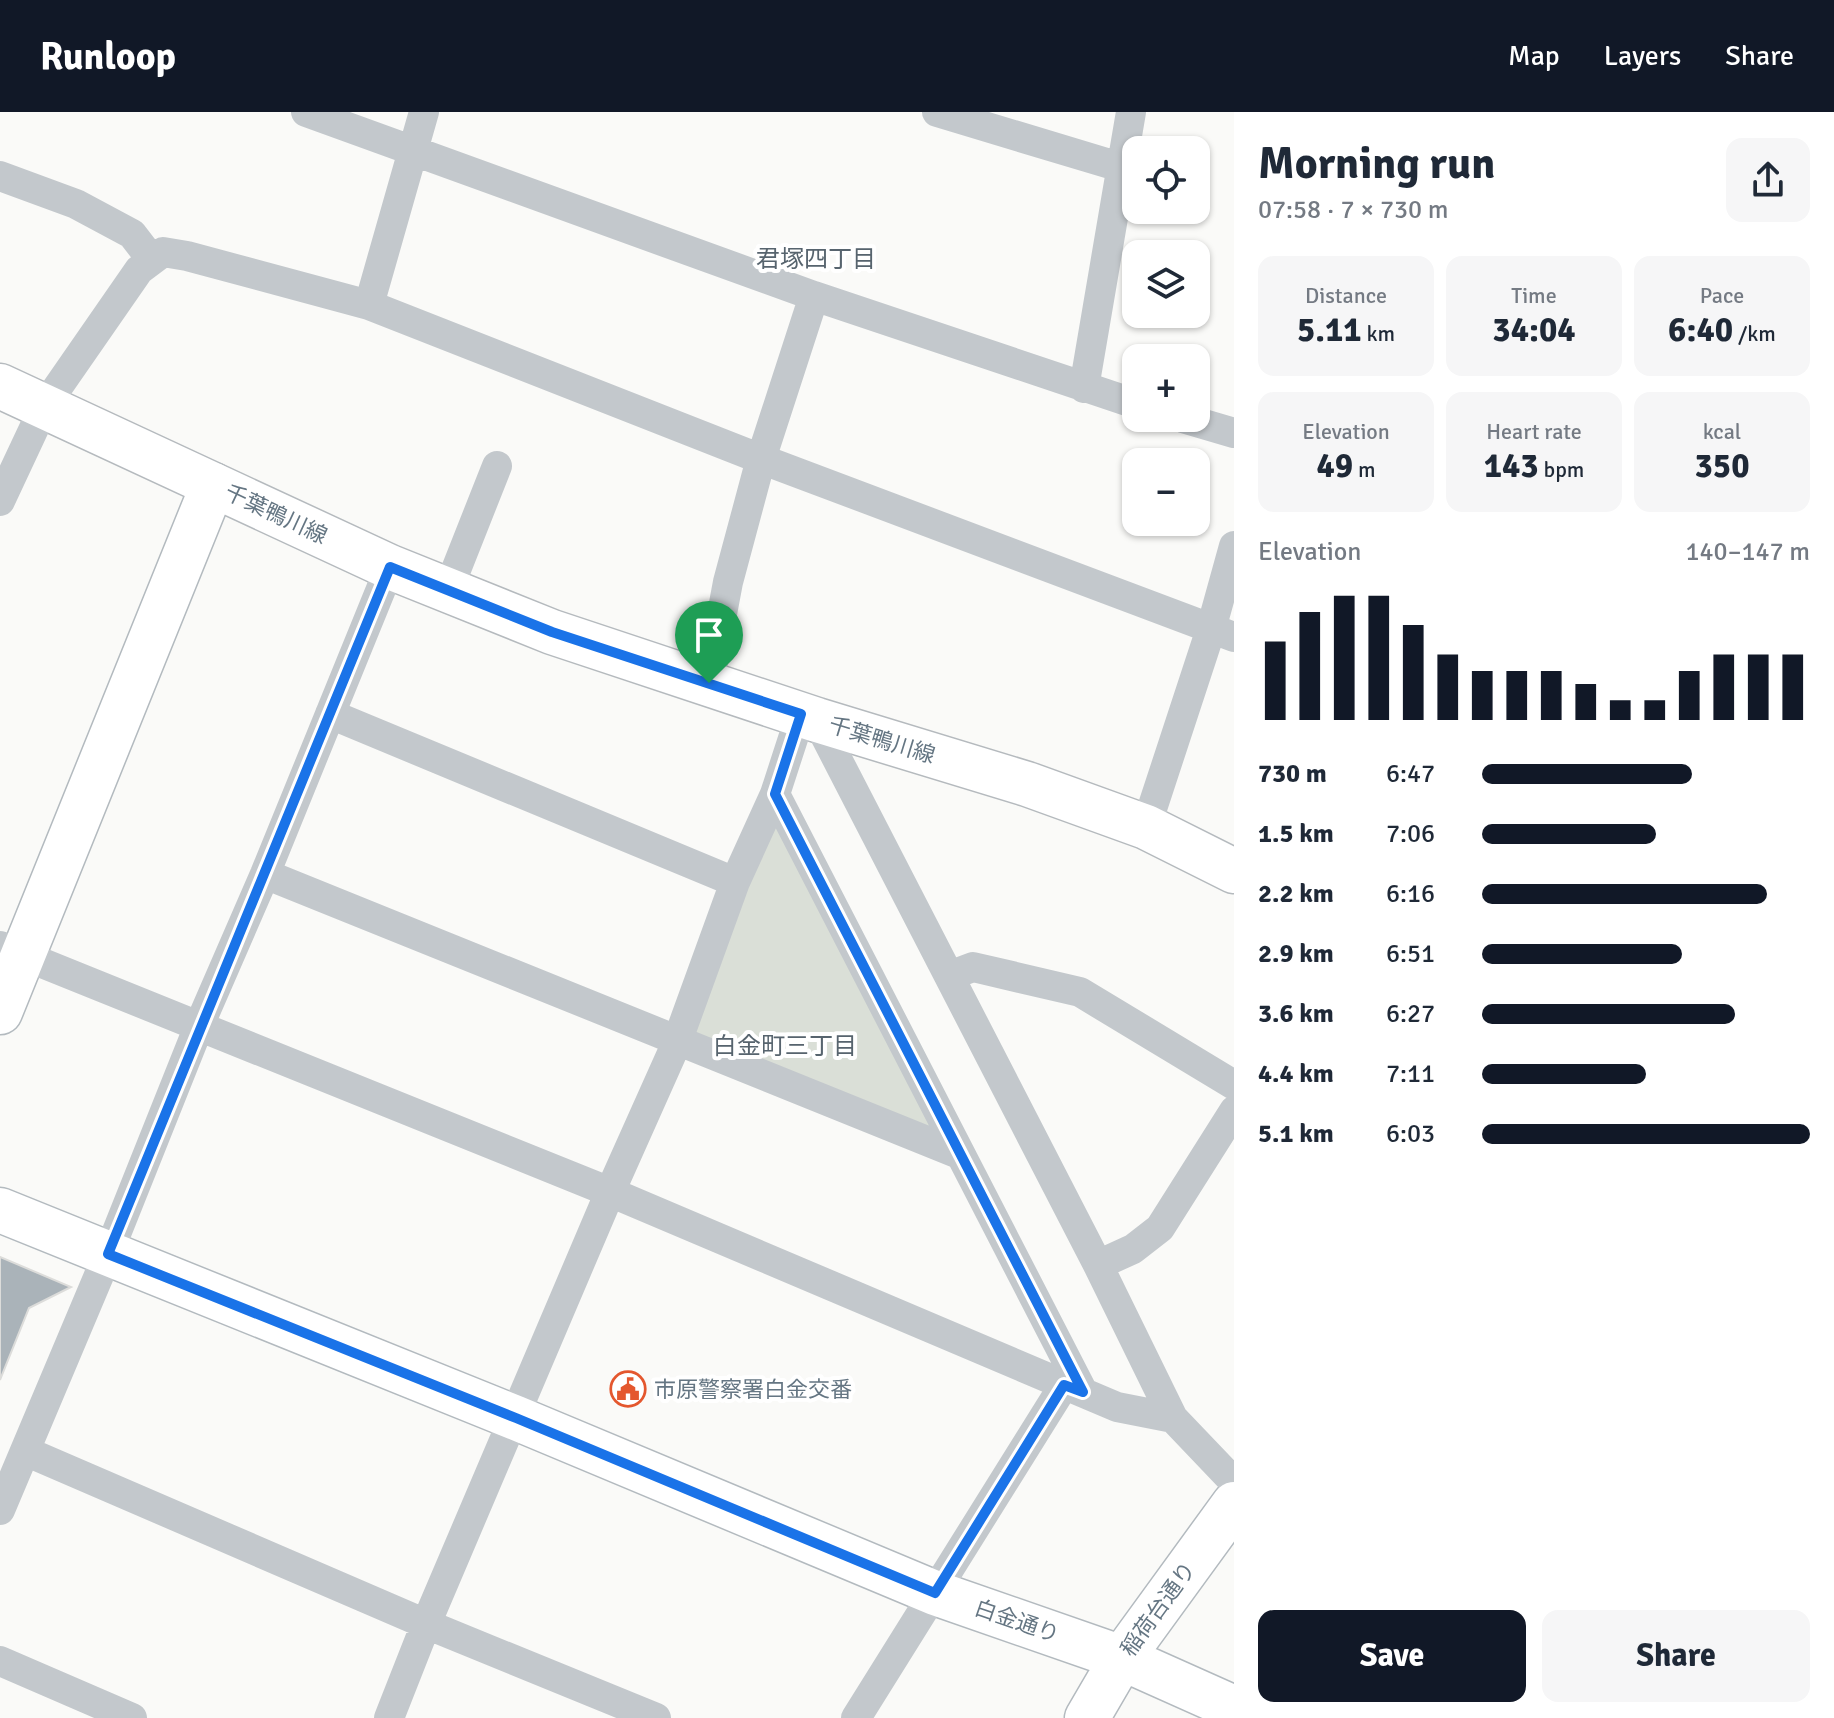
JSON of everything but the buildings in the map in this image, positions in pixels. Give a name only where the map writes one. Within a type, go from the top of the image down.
[{"type":"street","points":[[306,112],[814,296],[1122,400]]},
{"type":"street","points":[[369,305],[424,112]]},
{"type":"street","points":[[937,112],[1120,167]]},
{"type":"street","points":[[1084,388],[1131,112]]},
{"type":"street","points":[[0,176],[76,204],[132,234],[152,260]]},
{"type":"street","points":[[0,501],[44,407],[139,270],[163,252],[369,305],[761,459],[1222,633]]},
{"type":"street","points":[[709,683],[728,582],[761,459],[814,296]]},
{"type":"street","name":"千葉鴨川線","points":[[0,386],[390,567],[552,632],[809,717],[1027,784],[1146,827],[1234,871]]},
{"type":"street","points":[[1210,426],[1234,433]]},
{"type":"street","points":[[448,590],[497,466]]},
{"type":"street","points":[[0,1012],[12,951],[213,485]]},
{"type":"street","points":[[1146,827],[1222,633],[1234,546]]},
{"type":"street","points":[[0,1510],[390,567]]},
{"type":"street","points":[[330,714],[735,882]]},
{"type":"street","points":[[389,1718],[610,1192],[677,1042],[735,882],[809,717]]},
{"type":"street","points":[[809,717],[949,976],[1173,1418],[1234,1482]]},
{"type":"street","points":[[775,794],[959,1154],[1073,1389]]},
{"type":"street","points":[[265,874],[959,1154]]},
{"type":"street","points":[[12,951],[610,1192],[1117,1407],[1173,1418]]},
{"type":"street","points":[[949,976],[973,967],[1080,992],[1234,1085]]},
{"type":"street","points":[[1098,1265],[1133,1249],[1160,1228],[1234,1111]]},
{"type":"street","name":"白金通り","points":[[0,1210],[516,1418],[935,1593],[1122,1658],[1234,1708]]},
{"type":"street","points":[[856,1718],[935,1593],[1073,1389]]},
{"type":"street","points":[[25,1451],[426,1624],[656,1718]]},
{"type":"street","name":"稲荷台通り","points":[[1087,1718],[1122,1658],[1234,1504]]},
{"type":"street","points":[[0,1661],[132,1718]]},
{"type":"shaded area","points":[[775,794],[959,1154],[677,1042]]},
{"type":"place","name":"市原警察署白金交番","points":[[628,1389]]},
{"type":"district","name":"君塚四丁目","points":[[816,259]]},
{"type":"district","name":"白金町三丁目","points":[[785,1046]]},
{"type":"route","points":[[390,567],[552,632],[709,683],[801,714],[775,794],[1083,1392],[1064,1385],[935,1593],[516,1418],[108,1254],[390,567]]}]
